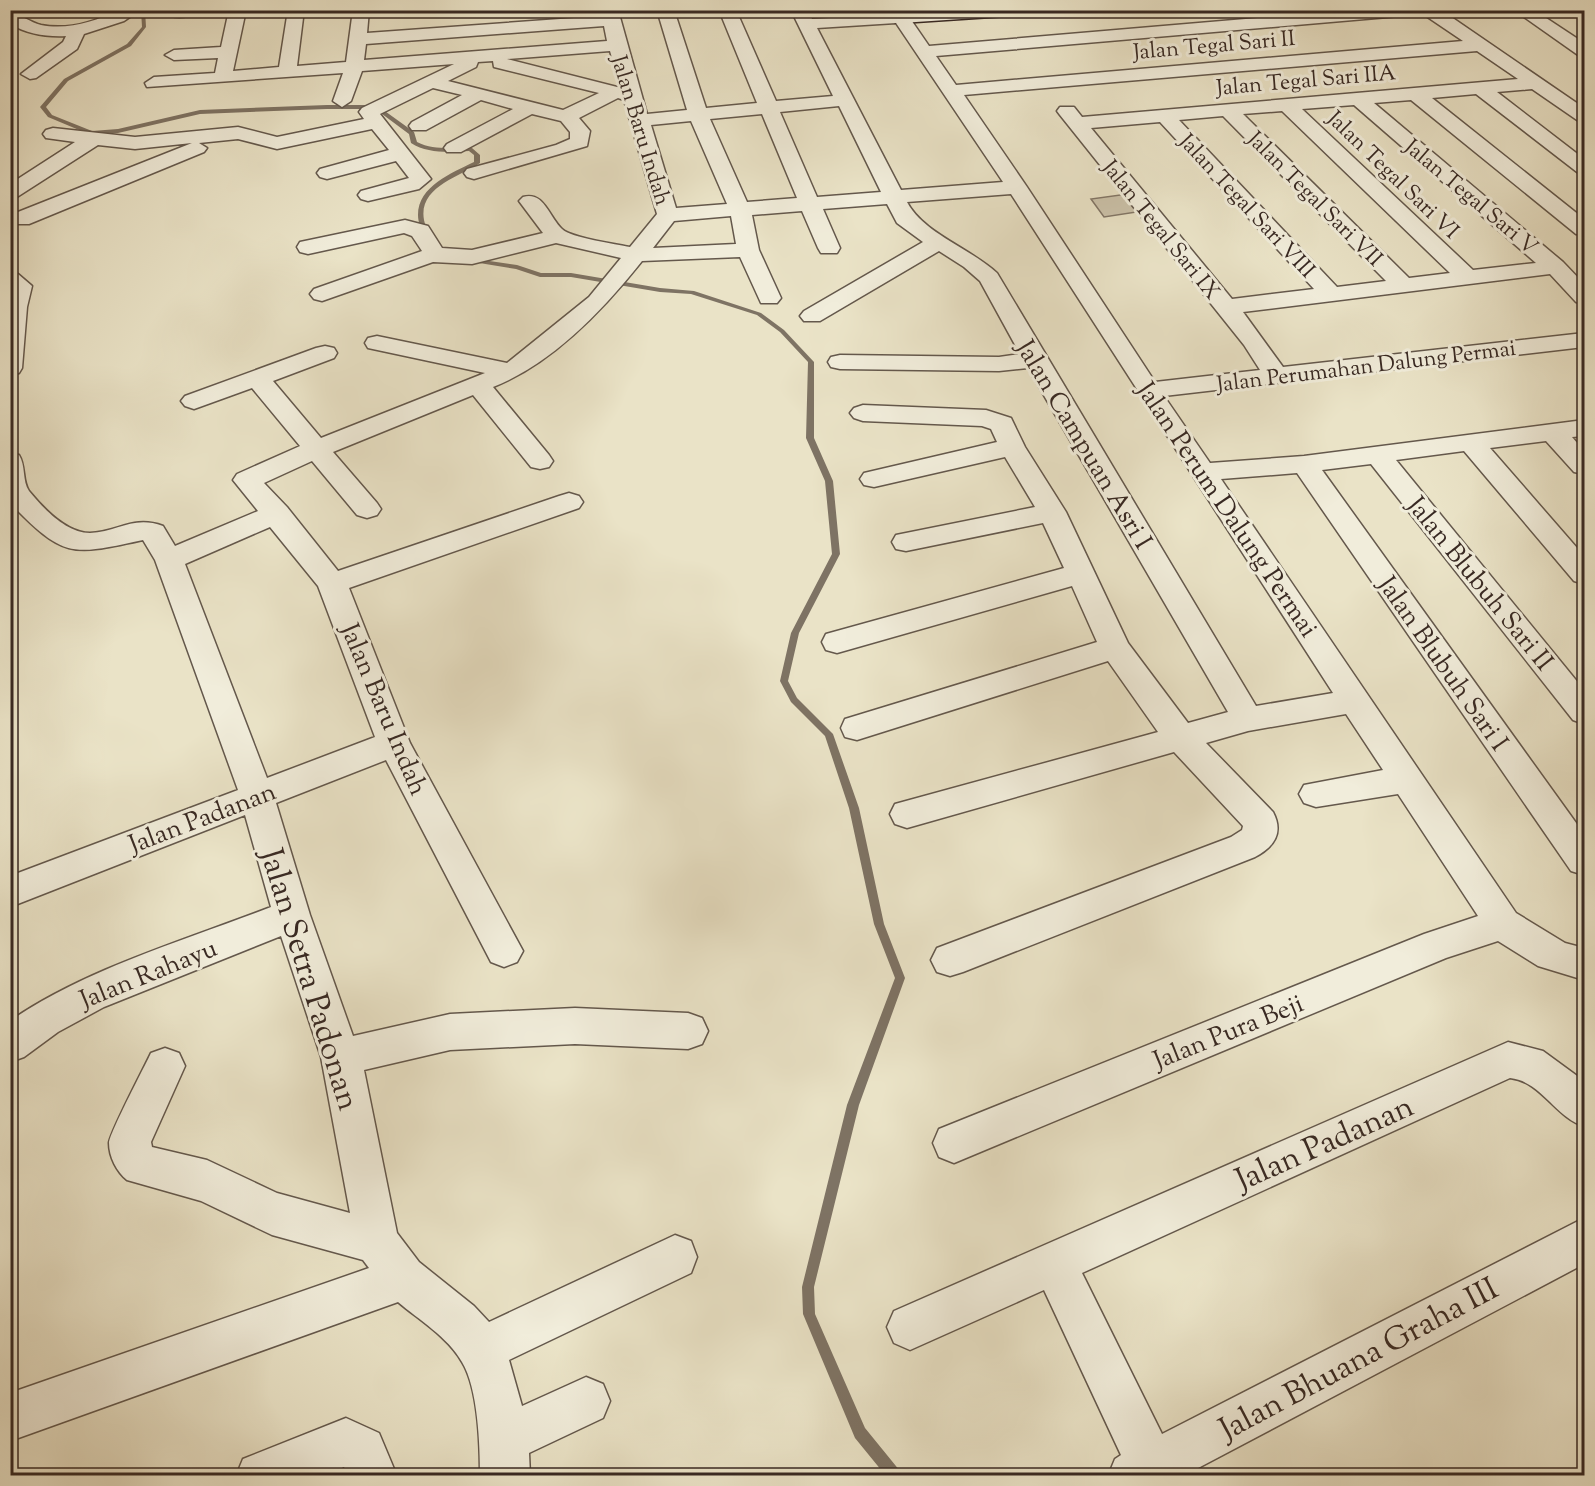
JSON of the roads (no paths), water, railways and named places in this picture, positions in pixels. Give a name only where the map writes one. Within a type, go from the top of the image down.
[{"type":"street","points":[[15,20],[30,29],[58,33],[77,30],[132,10]]},
{"type":"street","points":[[176,12],[195,10]]},
{"type":"street","points":[[223,77],[238,10]]},
{"type":"street","points":[[287,71],[296,10]]},
{"type":"street","points":[[664,10],[698,114],[740,210],[748,250],[769,298]]},
{"type":"street","points":[[727,10],[829,248]]},
{"type":"street","points":[[803,17],[1021,10]]},
{"type":"street","points":[[1233,10],[1248,25]]},
{"type":"street","points":[[923,52],[1418,10]]},
{"type":"street","points":[[1429,10],[1539,83],[1584,116]]},
{"type":"street","points":[[1522,10],[1584,51]]},
{"type":"street","points":[[15,20],[50,14]]},
{"type":"street","points":[[342,101],[355,65],[365,14]]},
{"type":"street","name":"Jalan Perum Dalung Permai","points":[[898,14],[1017,187],[1148,390],[1503,924],[1546,953],[1584,964]]},
{"type":"street","points":[[359,39],[611,15]]},
{"type":"street","name":"Jalan Baru Indah","points":[[504,951],[394,743],[332,584],[277,513],[247,480],[317,449],[513,371],[588,310],[606,292],[668,214],[640,120],[624,94],[611,15]]},
{"type":"street","name":"Jalan Campuan Asri I","points":[[803,17],[896,196],[905,218],[980,268],[989,278],[1035,360],[1248,719]]},
{"type":"street","points":[[30,74],[71,45],[77,30]]},
{"type":"street","points":[[154,83],[617,45]]},
{"type":"street","name":"Jalan Tegal Sari II","points":[[951,91],[1483,45]]},
{"type":"street","points":[[174,55],[229,52]]},
{"type":"street","points":[[368,195],[420,181],[402,153],[370,115],[372,110],[480,57],[624,94]]},
{"type":"street","points":[[432,82],[567,116],[580,131],[580,142],[569,147],[474,173]]},
{"type":"street","name":"Jalan Tegal Sari IX","points":[[1045,83],[1226,307],[1276,376]]},
{"type":"street","name":"Jalan Tegal Sari IIA","points":[[1077,123],[1539,83]]},
{"type":"street","points":[[1480,88],[1584,168]]},
{"type":"street","points":[[419,126],[481,93]]},
{"type":"street","points":[[567,116],[624,94]]},
{"type":"street","points":[[1415,94],[1584,229]]},
{"type":"street","name":"Jalan Tegal Sari V","points":[[1356,98],[1555,267],[1584,297]]},
{"type":"street","points":[[640,120],[847,100]]},
{"type":"street","name":"Jalan Tegal Sari VI","points":[[1287,105],[1468,278]]},
{"type":"street","points":[[454,148],[531,107]]},
{"type":"street","name":"Jalan Tegal Sari VII","points":[[1228,110],[1404,286]]},
{"type":"street","name":"Jalan Tegal Sari VIII","points":[[1166,116],[1331,294]]},
{"type":"street","points":[[52,134],[135,143],[238,133],[277,143],[376,122]]},
{"type":"street","points":[[21,219],[111,181],[238,133]]},
{"type":"street","points":[[12,192],[92,140]]},
{"type":"street","points":[[327,173],[402,153]]},
{"type":"street","points":[[668,214],[1017,187]]},
{"type":"street","points":[[530,201],[556,236]]},
{"type":"street","points":[[308,247],[405,226],[420,231],[435,254]]},
{"type":"street","points":[[322,294],[435,254],[468,258],[556,236],[635,255],[748,250]]},
{"type":"street","points":[[812,316],[939,242]]},
{"type":"street","points":[[1226,307],[1555,267]]},
{"type":"street","points":[[10,279],[21,286],[15,307],[10,368]]},
{"type":"street","name":"Jalan Perumahan Dalung Permai","points":[[1148,390],[1584,340]]},
{"type":"street","points":[[377,343],[513,371]]},
{"type":"street","points":[[194,401],[325,353]]},
{"type":"street","points":[[840,362],[999,364],[1035,360]]},
{"type":"street","points":[[258,379],[367,508]]},
{"type":"street","points":[[479,386],[540,461]]},
{"type":"street","points":[[863,413],[991,419],[1002,424],[1012,447],[1052,512],[1115,648],[1180,737],[1261,822],[1259,838],[950,960]]},
{"type":"street","points":[[1204,472],[1304,464],[1584,428]]},
{"type":"street","points":[[1553,433],[1584,466]]},
{"type":"street","points":[[1470,442],[1584,574]]},
{"type":"street","points":[[874,479],[1012,447]]},
{"type":"street","name":"Jalan Blubuh Sari II","points":[[1377,454],[1584,712]]},
{"type":"street","points":[[10,461],[12,492]]},
{"type":"street","name":"Jalan Blubuh Sari I","points":[[1304,464],[1584,861]]},
{"type":"street","name":"Jalan Setra Padonan","points":[[12,492],[51,528],[66,538],[79,541],[109,538],[145,530],[153,533],[169,560],[257,796],[292,915],[341,1057],[377,1242],[404,1278],[458,1323],[482,1349],[496,1393],[505,1457]]},
{"type":"street","points":[[332,584],[569,502]]},
{"type":"street","points":[[906,542],[1052,512]]},
{"type":"street","points":[[169,560],[277,513]]},
{"type":"street","points":[[837,642],[1079,574]]},
{"type":"street","points":[[858,728],[1115,648]]},
{"type":"street","points":[[907,814],[1248,719],[1356,701]]},
{"type":"street","name":"Jalan Padanan","points":[[10,892],[394,743]]},
{"type":"street","points":[[1316,794],[1408,779]]},
{"type":"street","name":"Jalan Rahayu","points":[[10,1044],[53,1014],[90,995],[292,915]]},
{"type":"street","name":"Jalan Pura Beji","points":[[954,1143],[1437,945],[1503,924]]},
{"type":"street","points":[[341,1057],[450,1032],[575,1026],[688,1031]]},
{"type":"street","name":"Jalan Padanan","points":[[910,1327],[1508,1060],[1520,1059],[1537,1068],[1584,1107]]},
{"type":"street","points":[[165,1066],[130,1142],[134,1159],[142,1166],[207,1180],[272,1213],[377,1242]]},
{"type":"street","name":"Jalan Bhuana Graha III","points":[[1146,1472],[1584,1240]]},
{"type":"street","points":[[482,1349],[675,1257]]},
{"type":"street","points":[[1054,1263],[1146,1472]]},
{"type":"street","points":[[11,1417],[404,1278]]},
{"type":"street","points":[[505,1457],[586,1401]]},
{"type":"street","points":[[260,1476],[346,1442],[359,1445],[368,1457],[373,1476]]},
{"type":"waterway","points":[[143,10],[144,27],[129,45],[66,80],[43,107],[50,116],[91,133],[118,131],[200,112],[327,107],[366,107],[380,110],[412,133],[414,143],[420,146],[441,150],[470,149],[477,155],[477,163],[443,181],[425,197],[421,208],[421,220],[426,234]]},
{"type":"waterway","points":[[469,260],[517,267],[540,275],[571,275],[660,290],[692,292],[759,314],[782,331],[811,362],[810,438],[829,481],[836,554],[795,633],[784,681],[794,700],[829,734],[854,808],[879,924],[900,978],[853,1105],[808,1287],[809,1314],[860,1433],[895,1476]]}]
